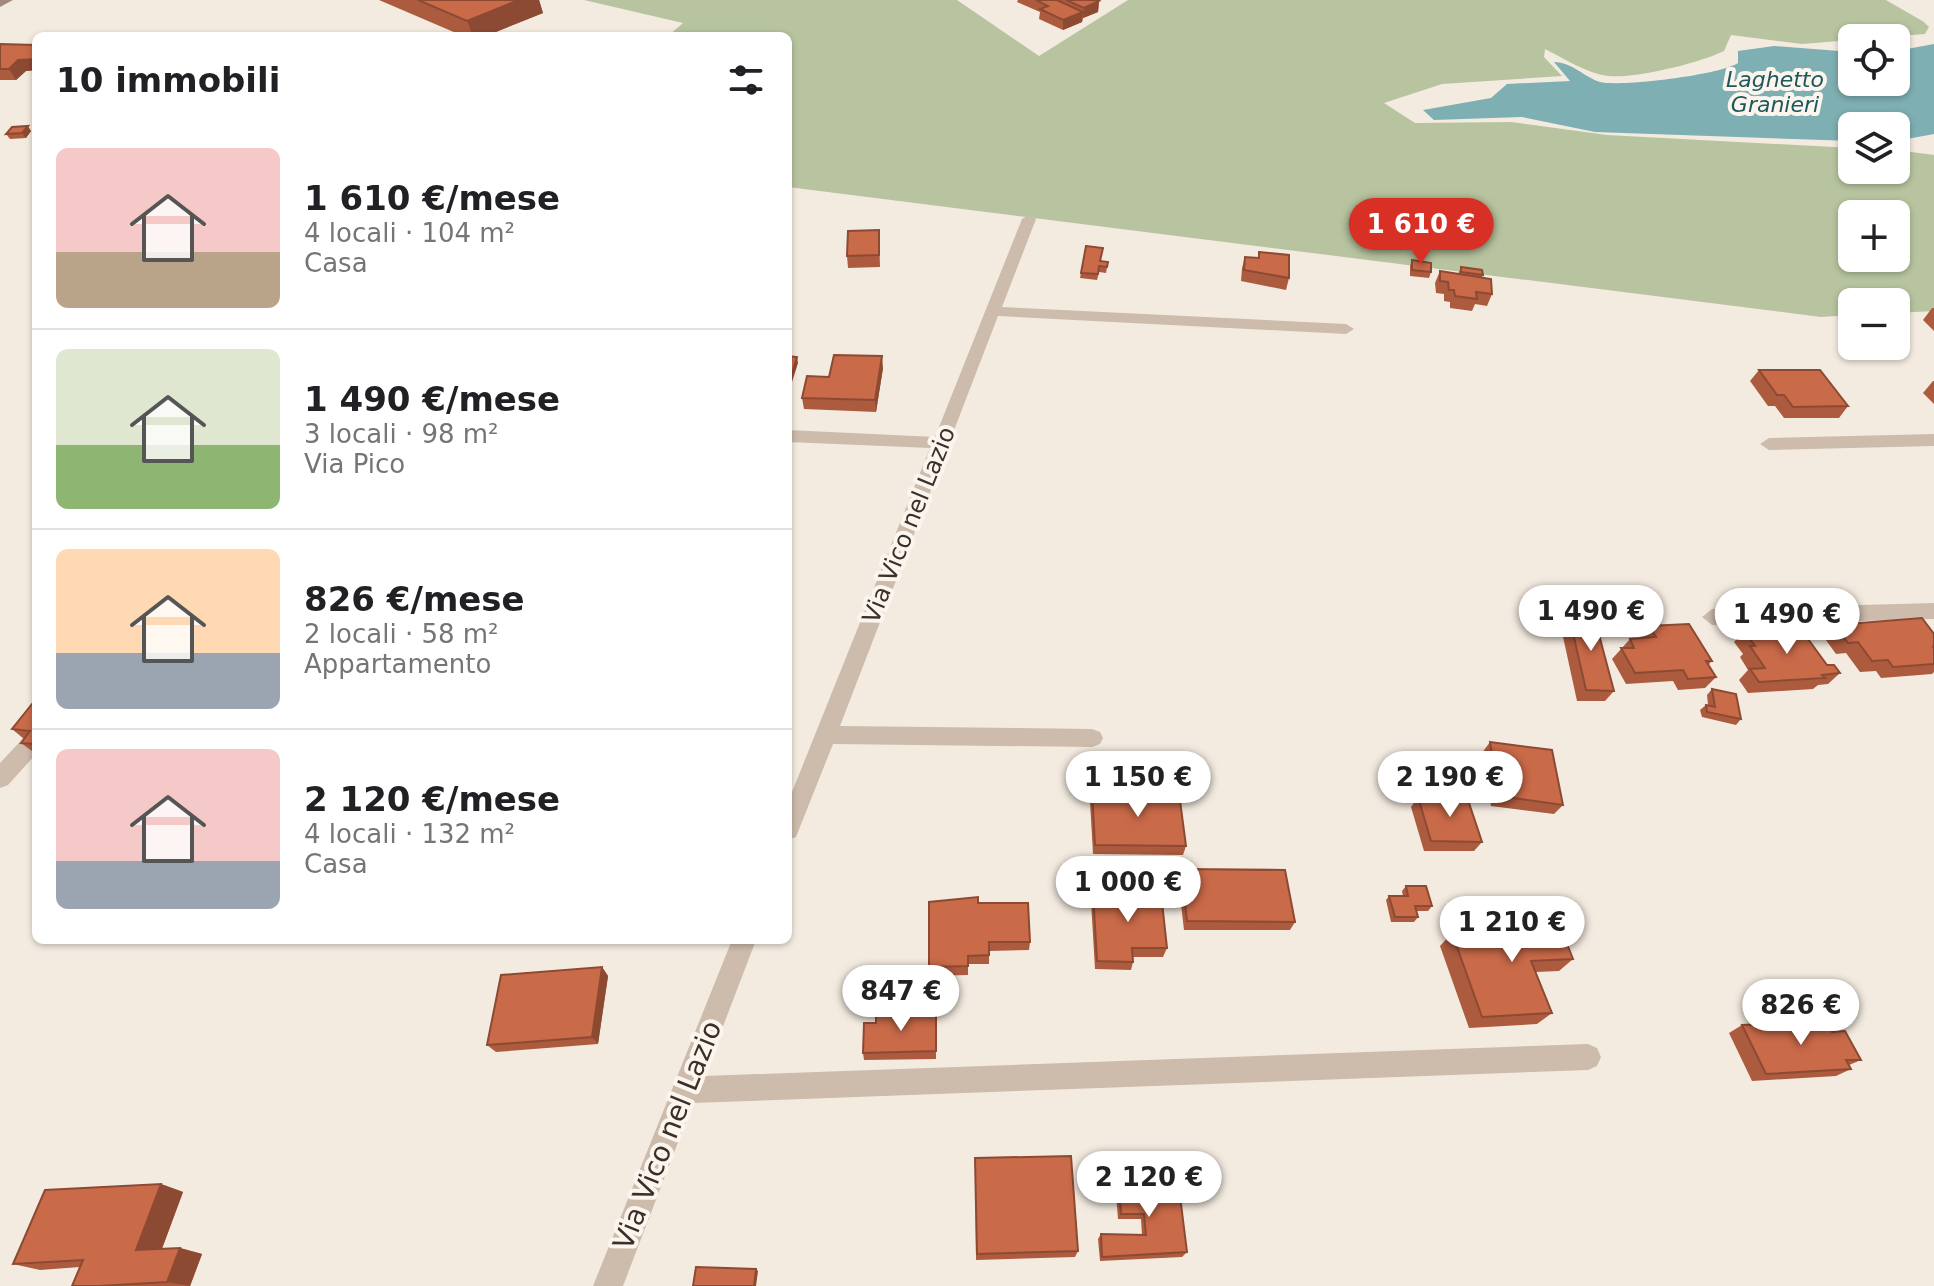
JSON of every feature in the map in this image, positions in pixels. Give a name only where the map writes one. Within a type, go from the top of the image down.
[{"type":"main road","points":[[0,4],[8,0]]},
{"type":"street","name":"Via Vico nel Lazio","points":[[792,820],[1029,219]]},
{"type":"street","points":[[993,311],[1346,329]]},
{"type":"street","points":[[792,436],[941,443]]},
{"type":"street","points":[[1769,444],[1934,440]]},
{"type":"street","points":[[1712,617],[1934,611]]},
{"type":"street","points":[[825,735],[1092,738]]},
{"type":"street","points":[[0,778],[32,743]]},
{"type":"street","name":"Via Vico nel Lazio","points":[[608,1286],[742,944]]},
{"type":"street","points":[[685,1090],[1588,1057]]},
{"type":"green space","points":[[584,0],[957,0],[1039,56],[1128,0],[1886,0],[1924,22],[1929,27],[1925,34],[1910,35],[1910,24],[1838,24],[1838,41],[1802,44],[1731,35],[1724,51],[1713,56],[1667,69],[1619,76],[1592,72],[1545,49],[1544,57],[1562,76],[1442,84],[1384,103],[1415,123],[1511,122],[1607,135],[1838,147],[1838,184],[1910,184],[1910,152],[1934,155],[1934,311],[1910,312],[1910,288],[1838,288],[1838,316],[1821,317],[792,188],[792,32],[673,32],[683,23]]},
{"type":"water","name":"Laghetto Granieri","points":[[1934,44],[1934,134],[1910,138],[1910,112],[1838,112],[1838,141],[1595,132],[1522,117],[1434,120],[1423,110],[1491,98],[1507,84],[1570,81],[1554,62],[1567,64],[1600,82],[1628,83],[1712,72],[1738,63],[1738,51],[1774,46],[1838,51],[1838,96],[1910,96],[1910,48]]},
{"type":"building","points":[[418,0],[519,0],[467,21]]},
{"type":"building","points":[[1036,0],[1057,0],[1083,12],[1063,20],[1040,9],[1048,6]]},
{"type":"building","points":[[1066,0],[1096,0],[1099,1],[1084,8]]},
{"type":"building","points":[[0,44],[32,45],[32,59],[18,60],[9,69],[0,69]]},
{"type":"building","points":[[28,126],[22,133],[6,134],[12,127]]},
{"type":"building","points":[[879,230],[879,255],[847,256],[848,231]]},
{"type":"building","points":[[1086,246],[1103,248],[1100,261],[1108,262],[1107,267],[1099,266],[1098,274],[1081,273]]},
{"type":"building","points":[[1259,252],[1289,255],[1289,278],[1244,270],[1245,257],[1259,258]]},
{"type":"building","points":[[1412,260],[1431,263],[1431,272],[1412,270]]},
{"type":"building","points":[[1461,267],[1482,270],[1483,275],[1461,272]]},
{"type":"building","points":[[1440,271],[1491,279],[1492,294],[1476,292],[1477,299],[1455,296],[1454,290],[1449,290],[1448,282],[1440,281]]},
{"type":"building","points":[[834,355],[882,356],[875,400],[802,398],[807,376],[829,377]]},
{"type":"building","points":[[792,356],[797,357],[792,374]]},
{"type":"building","points":[[1759,370],[1820,370],[1848,406],[1793,407],[1784,395],[1777,395]]},
{"type":"building","points":[[1568,611],[1594,616],[1614,691],[1586,690]]},
{"type":"building","points":[[1922,618],[1934,634],[1934,664],[1893,667],[1888,660],[1872,661],[1858,642],[1848,643],[1834,625]]},
{"type":"building","points":[[1689,624],[1712,661],[1706,661],[1716,677],[1688,679],[1683,670],[1635,673],[1621,648],[1634,648],[1630,639],[1656,637],[1649,626]]},
{"type":"building","points":[[1800,628],[1827,665],[1834,665],[1840,673],[1822,675],[1825,678],[1759,682],[1750,669],[1765,668],[1744,631]]},
{"type":"building","points":[[1712,689],[1736,694],[1741,719],[1707,712],[1706,705],[1715,707]]},
{"type":"building","points":[[32,704],[32,744],[21,743],[30,731],[12,729]]},
{"type":"building","points":[[1490,742],[1552,750],[1563,805],[1499,796]]},
{"type":"building","points":[[1092,792],[1179,793],[1186,846],[1095,845]]},
{"type":"building","points":[[1418,797],[1467,797],[1482,842],[1431,841]]},
{"type":"building","points":[[1181,869],[1285,870],[1295,922],[1187,921]]},
{"type":"building","points":[[1406,886],[1426,886],[1432,906],[1415,906],[1418,917],[1395,917],[1389,896],[1408,896]]},
{"type":"building","points":[[1093,892],[1161,893],[1167,948],[1132,948],[1133,962],[1097,961]]},
{"type":"building","points":[[978,897],[978,903],[1028,903],[1030,942],[989,942],[989,955],[968,956],[968,966],[929,967],[929,902]]},
{"type":"building","points":[[1555,914],[1573,959],[1531,961],[1552,1013],[1482,1017],[1452,933],[1509,930],[1504,917]]},
{"type":"building","points":[[602,967],[592,1037],[487,1045],[501,975]]},
{"type":"building","points":[[936,1011],[936,1051],[863,1053],[864,1023],[876,1023],[876,1012]]},
{"type":"building","points":[[1826,1021],[1832,1032],[1845,1031],[1861,1060],[1846,1060],[1851,1069],[1766,1074],[1742,1025]]},
{"type":"building","points":[[1071,1156],[1078,1251],[977,1254],[975,1158]]},
{"type":"building","points":[[1118,1175],[1137,1176],[1138,1180],[1178,1180],[1187,1252],[1102,1257],[1101,1234],[1146,1235],[1144,1214],[1121,1214]]},
{"type":"building","points":[[161,1184],[136,1250],[180,1248],[167,1282],[72,1286],[83,1260],[13,1264],[45,1190]]},
{"type":"building","points":[[696,1267],[756,1269],[754,1286],[693,1286]]}]
